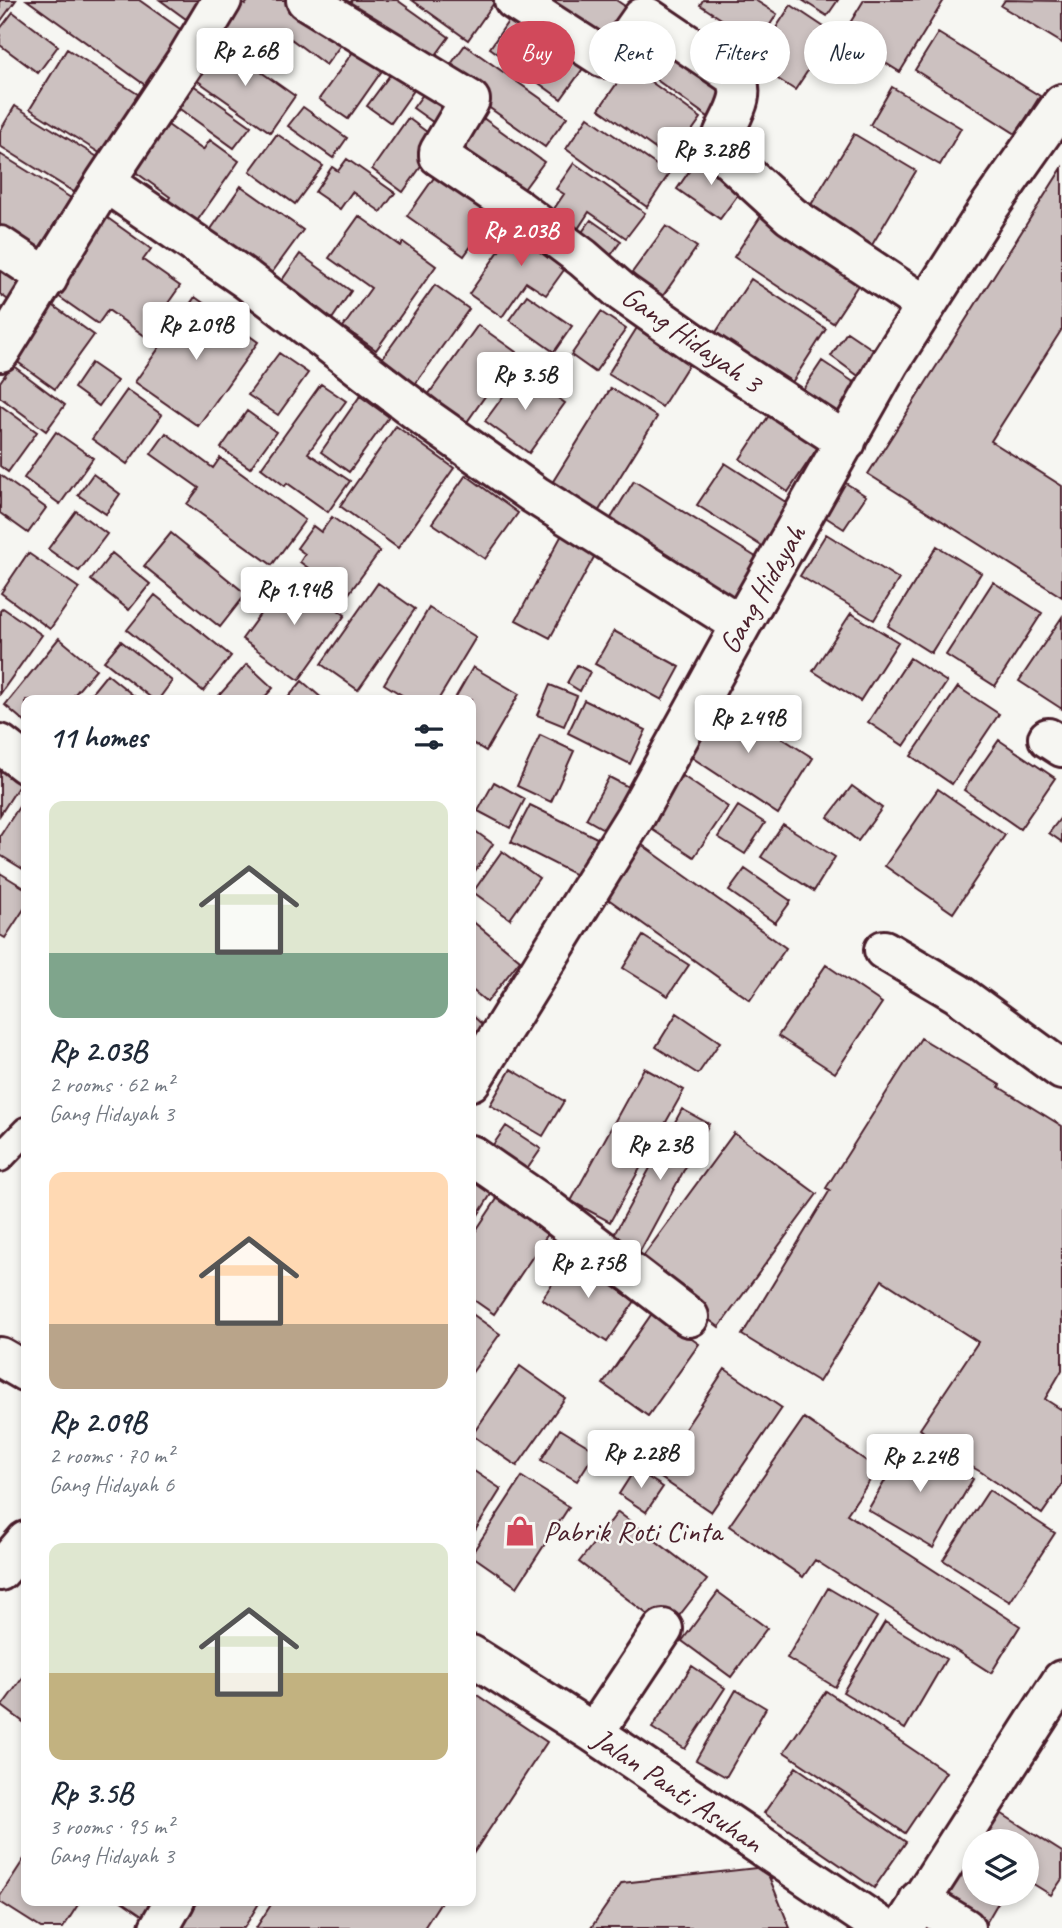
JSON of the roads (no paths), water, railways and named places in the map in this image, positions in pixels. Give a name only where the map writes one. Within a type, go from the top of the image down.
[{"type":"street","points":[[0,352],[222,0]]},
{"type":"street","name":"Gang Hidayah 3","points":[[306,0],[470,100],[439,152],[441,157],[519,210],[583,258],[623,293],[845,442]]},
{"type":"street","points":[[514,0],[604,58],[610,59],[614,58],[642,18],[647,17],[734,76],[740,83],[741,93],[723,135],[730,160],[791,216],[926,306]]},
{"type":"street","name":"Gang Hidayah","points":[[476,1073],[635,817],[890,362],[990,206],[1062,104]]},
{"type":"street","points":[[105,182],[246,279],[426,418],[514,479],[741,625]]},
{"type":"street","points":[[0,246],[47,278]]},
{"type":"street","points":[[0,744],[21,760]]},
{"type":"street","points":[[884,950],[957,993],[1062,1070]]},
{"type":"street","points":[[476,1158],[539,1202],[689,1317]]},
{"type":"street","points":[[0,1357],[21,1369]]},
{"type":"street","points":[[0,1571],[21,1547]]},
{"type":"street","points":[[594,1734],[663,1629]]},
{"type":"street","name":"Jalan Panti Asuhan","points":[[476,1658],[883,1928]]},
{"type":"street","points":[[965,1928],[911,1914],[1062,1680]]},
{"type":"street","points":[[159,1928],[172,1906]]},
{"type":"lane","points":[[0,1158],[21,1136]]},
{"type":"place","name":"Pabrik Roti Cinta","points":[[520,1531]]}]
